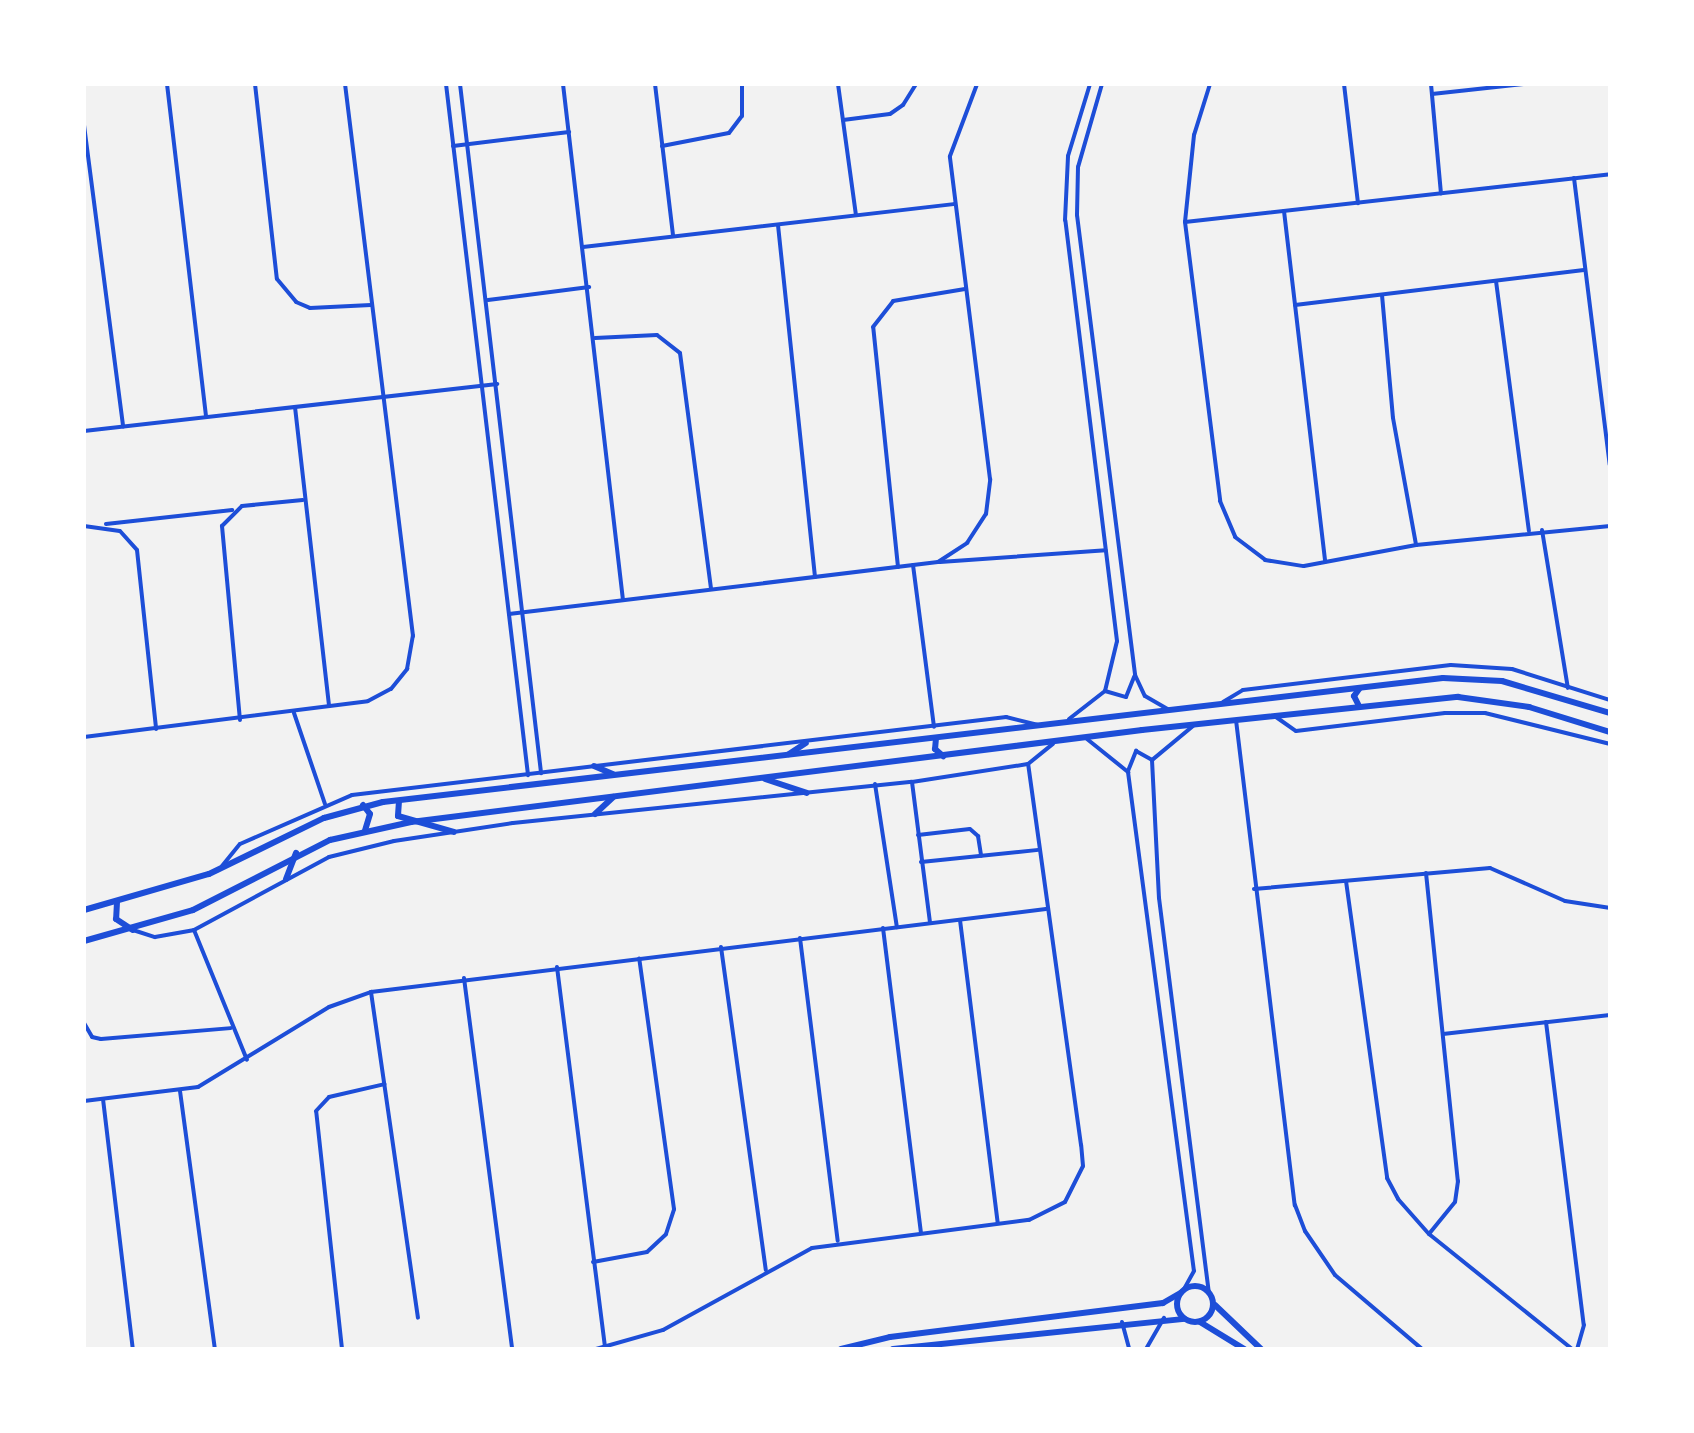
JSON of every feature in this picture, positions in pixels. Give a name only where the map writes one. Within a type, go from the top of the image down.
[{"type":"street","points":[[167,84],[206,417]]},
{"type":"street","points":[[255,84],[277,279],[296,302],[310,308],[371,305]]},
{"type":"street","points":[[84,737],[240,720],[368,701],[391,689],[407,669],[413,647],[345,84]]},
{"type":"street","points":[[446,84],[528,775]]},
{"type":"street","points":[[460,84],[541,773]]},
{"type":"street","points":[[563,84],[595,338],[623,600]]},
{"type":"street","points":[[655,84],[673,236]]},
{"type":"street","points":[[662,146],[729,133],[742,116],[742,84]]},
{"type":"street","points":[[838,84],[856,215]]},
{"type":"street","points":[[843,120],[890,114],[903,105],[916,84]]},
{"type":"street","points":[[938,562],[973,536],[990,497],[955,204],[952,145],[977,84]]},
{"type":"street","points":[[1061,723],[1105,691],[1117,641],[1065,220],[1068,156],[1090,84]]},
{"type":"street","points":[[1102,84],[1083,141],[1075,192],[1135,675],[1145,696],[1172,711]]},
{"type":"street","points":[[1210,84],[1194,135],[1185,222],[1225,520],[1242,544],[1265,560],[1284,566],[1529,531],[1610,526]]},
{"type":"street","points":[[1344,84],[1358,203]]},
{"type":"street","points":[[1431,84],[1441,194]]},
{"type":"street","points":[[1432,94],[1523,84]]},
{"type":"street","points":[[84,125],[123,426]]},
{"type":"street","points":[[453,146],[569,132]]},
{"type":"street","points":[[1185,222],[1610,174]]},
{"type":"street","points":[[1574,178],[1610,465]]},
{"type":"street","points":[[583,247],[955,204]]},
{"type":"street","points":[[1284,211],[1325,562]]},
{"type":"street","points":[[778,224],[815,577]]},
{"type":"street","points":[[1295,305],[1584,270]]},
{"type":"street","points":[[1496,281],[1529,531]]},
{"type":"street","points":[[487,300],[589,287]]},
{"type":"street","points":[[898,567],[873,327],[893,301],[965,289]]},
{"type":"street","points":[[1382,295],[1393,418],[1416,545]]},
{"type":"street","points":[[595,338],[657,335],[680,353],[711,589]]},
{"type":"street","points":[[84,431],[497,384]]},
{"type":"street","points":[[295,407],[329,707]]},
{"type":"street","points":[[84,526],[304,500]]},
{"type":"street","points":[[233,510],[222,535],[240,720]]},
{"type":"street","points":[[95,525],[120,531],[137,550],[156,729]]},
{"type":"street","points":[[1542,530],[1568,688]]},
{"type":"street","points":[[509,614],[938,562],[1106,550]]},
{"type":"street","points":[[913,565],[934,727]]},
{"type":"street","points":[[1222,705],[1243,690],[1451,665],[1512,669],[1610,700]]},
{"type":"street","points":[[1105,691],[1126,697],[1135,675]]},
{"type":"street","points":[[84,910],[220,869],[324,818],[362,805],[1359,689],[1487,679],[1610,713]]},
{"type":"street","points":[[1359,689],[1354,696],[1359,706]]},
{"type":"street","points":[[1325,694],[1329,709]]},
{"type":"street","points":[[84,941],[133,930],[193,910],[296,853],[365,830],[411,822],[1359,706],[1481,698],[1610,732]]},
{"type":"street","points":[[294,713],[325,804]]},
{"type":"street","points":[[1274,715],[1296,731],[1445,713],[1485,713],[1610,744]]},
{"type":"street","points":[[220,869],[240,844],[325,804],[352,795],[1006,717],[1039,726]]},
{"type":"street","points":[[1236,720],[1254,889],[1295,1205],[1311,1242],[1335,1275],[1422,1349]]},
{"type":"street","points":[[1152,760],[1193,726]]},
{"type":"street","points":[[936,738],[935,749],[943,756]]},
{"type":"street","points":[[1087,739],[1128,772]]},
{"type":"street","points":[[900,742],[908,761]]},
{"type":"street","points":[[787,755],[806,743]]},
{"type":"street","points":[[117,902],[116,919],[133,930],[155,937],[194,930],[329,857],[454,832],[595,814],[912,782],[1028,764],[1053,744]]},
{"type":"street","points":[[1152,760],[1136,751],[1128,772],[1194,1271],[1182,1291],[1177,1309],[1184,1319]]},
{"type":"street","points":[[1152,760],[1159,898],[1213,1310],[1200,1322]]},
{"type":"street","points":[[596,1349],[663,1330],[766,1270],[838,1241],[998,1223],[1048,1214],[1065,1202],[1083,1166],[1028,764]]},
{"type":"street","points":[[594,766],[616,775]]},
{"type":"street","points":[[761,778],[807,793]]},
{"type":"street","points":[[468,781],[471,792]]},
{"type":"street","points":[[912,782],[930,923]]},
{"type":"street","points":[[875,784],[897,927]]},
{"type":"street","points":[[595,814],[614,795]]},
{"type":"street","points":[[403,800],[396,813],[411,822],[454,832]]},
{"type":"street","points":[[362,805],[370,814],[365,830]]},
{"type":"street","points":[[918,835],[970,829],[978,836],[981,856]]},
{"type":"street","points":[[921,862],[1038,850]]},
{"type":"street","points":[[286,879],[296,853]]},
{"type":"street","points":[[1254,889],[1490,868],[1565,901],[1610,908]]},
{"type":"street","points":[[1426,873],[1458,1181],[1455,1202],[1429,1234]]},
{"type":"street","points":[[1346,881],[1380,1156],[1398,1199],[1429,1234],[1574,1349],[1584,1325],[1546,1022]]},
{"type":"street","points":[[84,1101],[180,1091],[214,1081],[329,1007],[371,992],[464,978],[1046,909]]},
{"type":"street","points":[[960,919],[998,1223]]},
{"type":"street","points":[[883,928],[921,1232]]},
{"type":"street","points":[[194,930],[231,1028],[247,1060]]},
{"type":"street","points":[[800,938],[838,1241]]},
{"type":"street","points":[[721,947],[766,1270]]},
{"type":"street","points":[[593,1262],[647,1252],[666,1234],[674,1209],[639,957]]},
{"type":"street","points":[[557,967],[605,1348]]},
{"type":"street","points":[[464,978],[512,1349]]},
{"type":"street","points":[[371,992],[418,1318]]},
{"type":"street","points":[[1443,1034],[1610,1015]]},
{"type":"street","points":[[84,1023],[92,1037],[101,1039],[231,1028]]},
{"type":"street","points":[[342,1349],[316,1111],[329,1097],[385,1084]]},
{"type":"street","points":[[180,1091],[215,1349]]},
{"type":"street","points":[[103,1099],[133,1349]]},
{"type":"street","points":[[841,1349],[949,1329],[1163,1303],[1194,1285],[1211,1295],[1229,1324],[1261,1349]]},
{"type":"street","points":[[1146,1349],[1164,1318]]},
{"type":"street","points":[[893,1349],[1164,1318],[1200,1322],[1244,1349]]},
{"type":"street","points":[[1122,1322],[1129,1349]]},
{"type":"street","points":[[974,1326],[976,1338]]},
{"type":"street","points":[[949,1329],[951,1341]]}]
